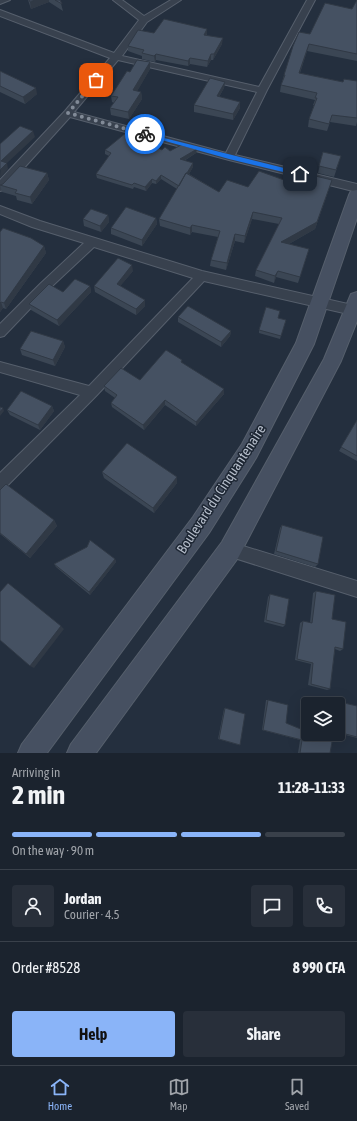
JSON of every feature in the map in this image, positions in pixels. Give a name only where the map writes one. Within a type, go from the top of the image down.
[{"type":"main road","name":"Boulevard du Cinquantenaire","points":[[32,753],[201,525],[249,451],[305,344],[321,302],[357,195]]},
{"type":"main road","points":[[80,753],[230,550],[332,361],[356,307]]},
{"type":"street","points":[[0,2],[6,0]]},
{"type":"street","points":[[117,0],[144,20]]},
{"type":"street","points":[[0,186],[68,113],[116,57],[144,20],[177,0]]},
{"type":"street","points":[[229,157],[262,90],[311,0]]},
{"type":"street","points":[[0,13],[116,57],[262,90]]},
{"type":"street","points":[[68,113],[229,157],[357,188]]},
{"type":"street","points":[[0,210],[92,242],[202,276],[321,302],[356,307]]},
{"type":"street","points":[[0,332],[44,287],[92,242]]},
{"type":"street","points":[[0,483],[91,392],[202,276]]},
{"type":"street","points":[[0,367],[91,392]]},
{"type":"street","points":[[230,550],[357,589]]},
{"type":"building","points":[[357,0],[357,54],[309,44],[299,73],[343,82],[344,79],[357,81],[357,118],[332,115],[329,124],[309,119],[317,98],[315,98],[317,93],[281,85],[293,46],[299,32],[310,34],[325,3],[352,9]]},
{"type":"building","points":[[164,19],[207,29],[204,35],[223,38],[214,54],[211,54],[208,61],[190,58],[188,61],[156,54],[154,56],[142,53],[144,50],[128,46],[138,30],[154,33]]},
{"type":"building","points":[[137,60],[150,62],[133,90],[141,92],[128,112],[110,108],[118,97],[111,96],[127,71],[130,72]]},
{"type":"building","points":[[0,71],[36,88],[23,97],[0,86]]},
{"type":"building","points":[[210,78],[225,82],[217,96],[240,102],[233,114],[194,105]]},
{"type":"building","points":[[20,126],[33,131],[1,161],[7,163],[0,170],[0,144]]},
{"type":"building","points":[[127,132],[162,150],[165,147],[170,151],[181,145],[197,149],[180,159],[193,163],[179,186],[161,175],[156,181],[152,179],[145,187],[134,183],[132,185],[96,174],[111,153],[105,150]]},
{"type":"building","points":[[323,152],[341,156],[336,170],[319,166]]},
{"type":"building","points":[[20,166],[47,173],[30,197],[15,193],[17,190],[0,185],[3,184]]},
{"type":"building","points":[[259,171],[298,185],[303,173],[332,180],[317,222],[281,242],[309,249],[300,277],[278,271],[275,276],[256,270],[282,218],[253,212],[245,236],[235,234],[227,263],[211,260],[220,231],[192,225],[190,228],[159,219],[186,173],[219,192],[227,180],[248,187]]},
{"type":"building","points":[[126,207],[156,218],[142,240],[111,228]]},
{"type":"building","points":[[91,209],[108,215],[100,226],[83,219]]},
{"type":"building","points":[[3,228],[31,238],[44,246],[4,303],[0,303],[0,232]]},
{"type":"building","points":[[118,258],[132,265],[117,284],[145,300],[136,309],[94,286]]},
{"type":"building","points":[[75,279],[90,286],[57,320],[29,304],[49,284],[63,292]]},
{"type":"building","points":[[188,306],[231,331],[221,342],[178,317]]},
{"type":"building","points":[[266,307],[280,311],[278,318],[286,320],[281,336],[259,330]]},
{"type":"building","points":[[31,331],[63,341],[53,360],[20,349]]},
{"type":"building","points":[[166,350],[182,360],[181,362],[224,389],[196,422],[165,400],[143,425],[111,403],[117,395],[104,386],[121,368],[140,380]]},
{"type":"building","points":[[21,391],[52,406],[38,425],[7,410]]},
{"type":"building","points":[[357,420],[357,456],[341,447]]},
{"type":"building","points":[[127,443],[177,477],[153,508],[102,472]]},
{"type":"building","points":[[6,484],[54,520],[26,554],[0,533],[0,490]]},
{"type":"building","points":[[282,525],[323,537],[318,564],[276,551]]},
{"type":"building","points":[[90,540],[115,559],[89,592],[54,564],[87,547]]},
{"type":"building","points":[[8,583],[61,626],[30,666],[0,640],[0,592]]},
{"type":"building","points":[[316,591],[335,595],[332,619],[346,622],[343,649],[335,647],[330,689],[311,684],[313,663],[297,659],[303,621],[312,623]]},
{"type":"building","points":[[270,594],[289,599],[285,625],[266,620]]},
{"type":"building","points":[[268,700],[288,705],[286,723],[301,729],[301,740],[263,730]]},
{"type":"building","points":[[345,703],[357,706],[357,737],[345,734]]},
{"type":"building","points":[[225,708],[245,714],[240,745],[219,739]]},
{"type":"building","points":[[302,741],[332,742],[330,753],[300,753]]},
{"type":"way so far","points":[[96,80],[68,113],[145,134]]},
{"type":"route","points":[[145,134],[229,157],[300,174]]}]
